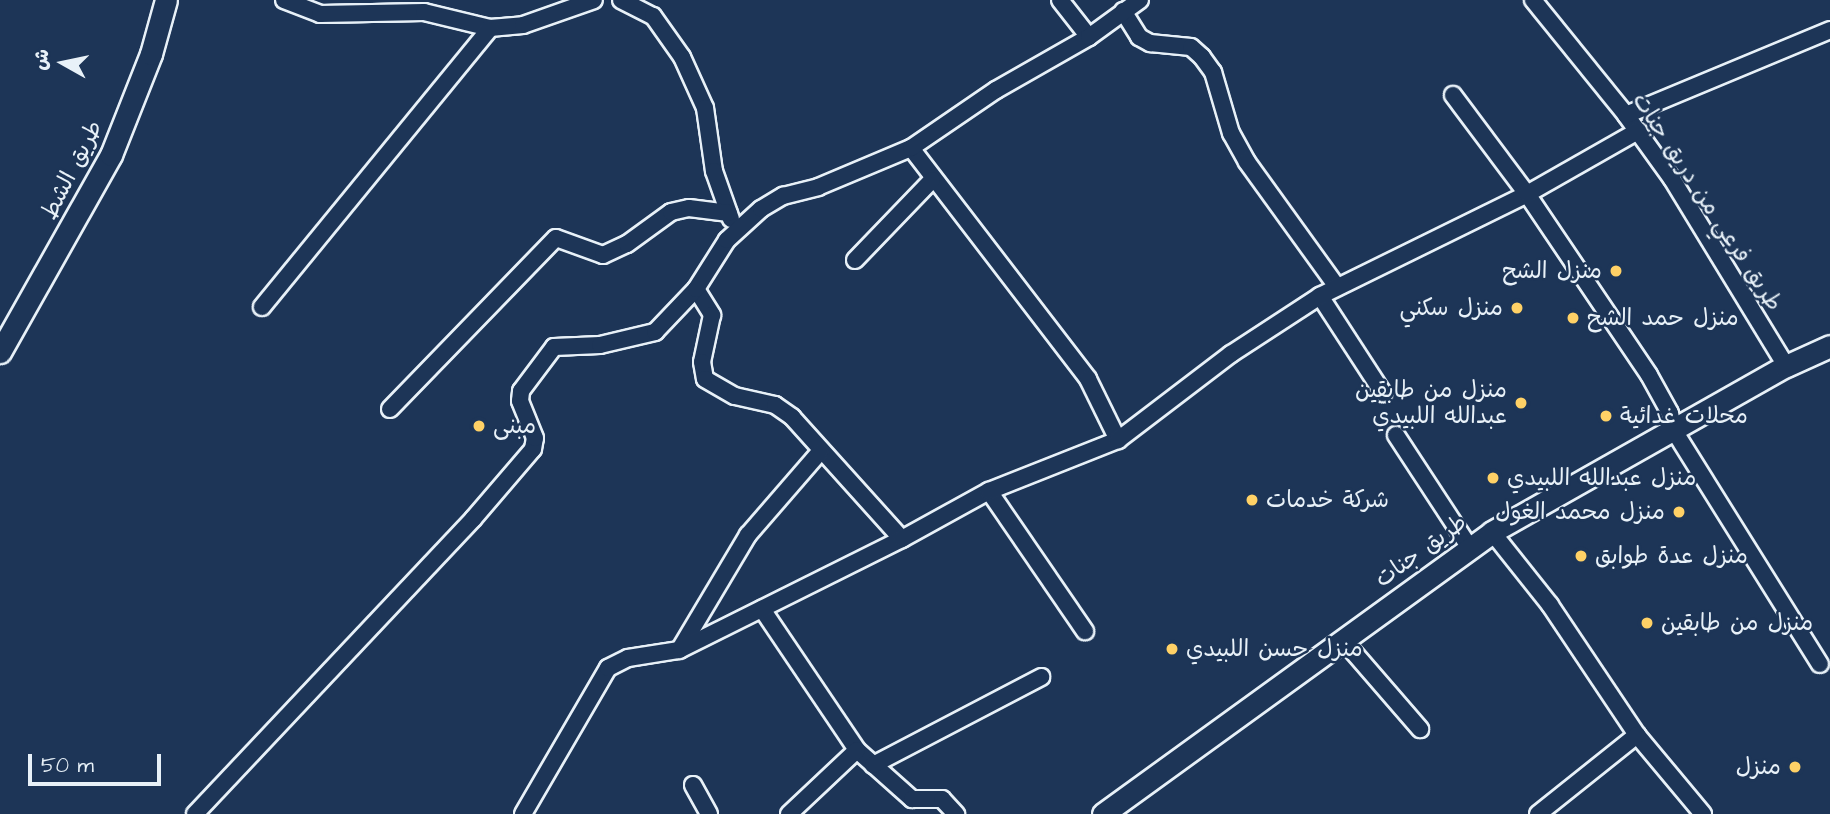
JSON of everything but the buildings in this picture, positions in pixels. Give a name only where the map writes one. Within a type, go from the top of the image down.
[{"type":"street","name":"طريق الشط","points":[[0,352],[111,155],[150,54],[166,0]]},
{"type":"street","points":[[284,0],[320,14],[424,12],[490,27],[523,25],[593,0]]},
{"type":"street","points":[[621,0],[653,16],[682,57],[705,108],[714,171],[735,231]]},
{"type":"street","points":[[1060,0],[1089,37]]},
{"type":"street","points":[[195,814],[474,519],[533,449],[535,438],[520,401],[522,391],[554,347],[600,345],[655,332],[696,289],[716,252],[735,231],[783,196],[818,187],[911,148],[985,97],[1089,37],[1140,0]]},
{"type":"street","name":"طريق فرعي من دريق جنات","points":[[1534,0],[1638,131],[1786,366]]},
{"type":"street","points":[[1123,10],[1139,37],[1191,47],[1202,57],[1213,72],[1231,133],[1247,162],[1337,287]]},
{"type":"street","points":[[262,307],[490,27]]},
{"type":"street","points":[[1626,115],[1830,30]]},
{"type":"street","points":[[1453,95],[1527,194],[1649,375],[1670,413],[1673,429],[1820,664]]},
{"type":"street","points":[[523,814],[608,668],[628,658],[679,650],[902,539],[989,491],[1118,440],[1231,354],[1320,296],[1527,194],[1638,131]]},
{"type":"street","points":[[911,148],[1088,379],[1118,440]]},
{"type":"street","points":[[855,260],[933,180]]},
{"type":"street","points":[[390,409],[556,238],[603,255],[627,244],[671,212],[689,208],[729,213]]},
{"type":"street","points":[[696,289],[712,314],[702,362],[705,379],[734,396],[775,405],[792,417],[820,452],[902,539]]},
{"type":"street","points":[[1320,296],[1383,393]]},
{"type":"street","name":"طريق جنات","points":[[1103,814],[1492,532],[1786,366],[1830,346]]},
{"type":"street","points":[[1396,435],[1470,548]]},
{"type":"street","points":[[679,650],[748,536],[820,452]]},
{"type":"street","points":[[989,491],[1085,631]]},
{"type":"street","points":[[1492,532],[1550,605],[1637,735],[1703,814]]},
{"type":"street","points":[[762,609],[857,750],[912,799],[942,799],[956,814]]},
{"type":"street","points":[[1343,640],[1420,729]]},
{"type":"street","points":[[873,765],[1041,677]]},
{"type":"street","points":[[1538,814],[1637,735]]},
{"type":"street","points":[[789,814],[857,750]]},
{"type":"street","points":[[692,785],[709,814]]},
{"type":"place","name":"منزل الشح","points":[[1616,271]]},
{"type":"place","name":"منزل سكني","points":[[1517,308]]},
{"type":"place","name":"منزل حمد الشح","points":[[1573,318]]},
{"type":"place","name":"منزل من طابقين عبدالله اللبيدي","points":[[1521,403]]},
{"type":"place","name":"محلات غدائية","points":[[1606,416]]},
{"type":"place","name":"مبنى","points":[[479,426]]},
{"type":"place","name":"منزل عبدالله اللبيدي","points":[[1493,478]]},
{"type":"place","name":"شركة خدمات","points":[[1252,500]]},
{"type":"place","name":"منزل محمد الغول","points":[[1679,512]]},
{"type":"place","name":"منزل عدة طوابق","points":[[1581,556]]},
{"type":"place","name":"منزل من طابقين","points":[[1647,623]]},
{"type":"place","name":"منزل حسن اللبيدي","points":[[1172,649]]},
{"type":"place","name":"منزل","points":[[1795,767]]}]
